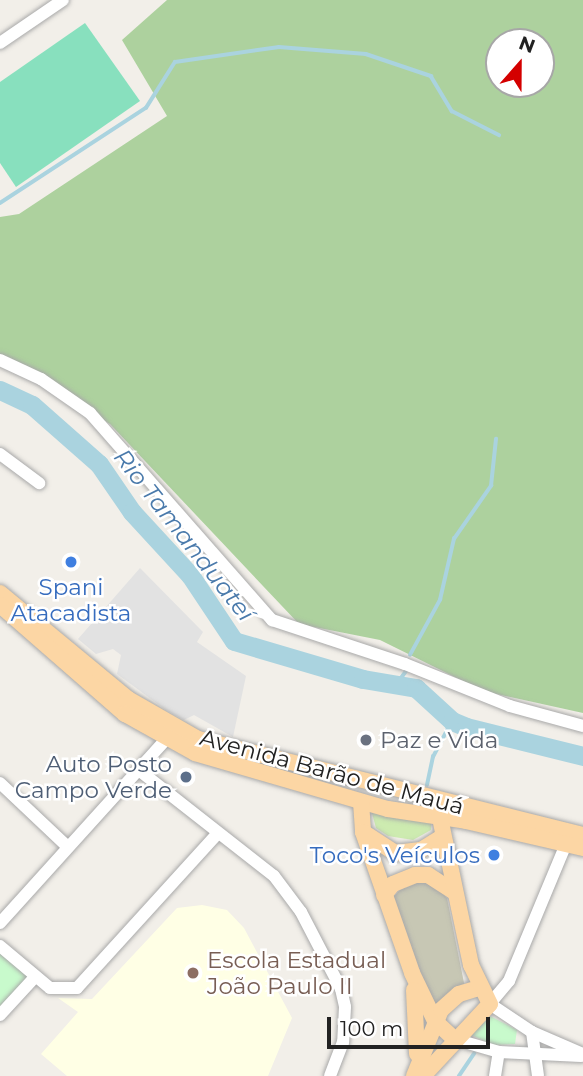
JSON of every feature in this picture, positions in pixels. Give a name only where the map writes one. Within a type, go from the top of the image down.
[{"type":"main road","name":"Avenida Barão de Mauá","points":[[0,593],[128,699],[168,725],[209,742],[406,793],[438,809],[583,848]]},
{"type":"main road","name":"Avenida Barão de Mauá","points":[[0,605],[125,714],[195,753],[361,802],[438,809],[583,835]]},
{"type":"main road","points":[[406,793],[374,791],[361,802],[363,832],[412,973],[435,1021],[454,1039]]},
{"type":"main road","points":[[417,1076],[490,1004],[479,988],[454,891],[438,809]]},
{"type":"main road","points":[[363,832],[395,852],[421,850],[443,836]]},
{"type":"main road","points":[[384,895],[393,884],[415,875],[428,875],[454,891]]},
{"type":"main road","points":[[412,973],[418,1021],[417,1076]]},
{"type":"main road","points":[[417,1076],[435,1021],[448,1001],[479,988]]},
{"type":"street","points":[[0,43],[63,0]]},
{"type":"street","points":[[0,360],[41,379],[90,413],[272,620],[405,664],[510,706],[583,726]]},
{"type":"street","points":[[0,454],[39,483]]},
{"type":"street","points":[[0,923],[140,771],[166,739]]},
{"type":"street","points":[[140,771],[216,834],[274,876],[290,894],[341,989],[347,1023],[330,1076]]},
{"type":"street","points":[[0,783],[68,847]]},
{"type":"street","points":[[0,946],[35,977],[60,990],[86,982],[216,834]]},
{"type":"street","points":[[566,844],[509,981],[490,1004],[532,1032],[583,1055]]},
{"type":"street","points":[[0,1015],[35,977]]},
{"type":"street","points":[[479,988],[509,981]]},
{"type":"street","points":[[532,1032],[538,1076]]},
{"type":"street","points":[[454,1039],[499,1052],[583,1055]]},
{"type":"street","points":[[495,1076],[499,1052]]},
{"type":"street","points":[[538,1076],[559,1056]]},
{"type":"shaded area","points":[[140,568],[203,632],[197,642],[246,676],[233,737],[194,715],[184,720],[166,710],[117,674],[121,655],[113,649],[96,654],[78,639]]},
{"type":"shaded area","points":[[421,881],[437,887],[447,898],[465,988],[434,1012],[391,900],[406,883]]},
{"type":"shaded area","name":"Escola Estadual João Paulo II","points":[[202,905],[227,910],[244,928],[292,1018],[268,1076],[67,1076],[41,1054],[78,1012],[58,998],[92,999],[177,908]]},
{"type":"green space","points":[[167,0],[583,0],[583,713],[483,691],[380,640],[299,624],[110,424],[0,359],[0,217],[19,214],[167,116],[122,40]]},
{"type":"green space","points":[[85,23],[140,101],[16,187],[0,163],[0,82]]},
{"type":"green space","points":[[372,813],[431,821],[431,830],[413,840],[388,836],[376,828]]},
{"type":"green space","points":[[0,950],[29,978],[0,1010]]},
{"type":"green space","points":[[490,1016],[517,1030],[515,1044],[494,1045],[471,1035]]},
{"type":"waterway","points":[[0,203],[146,108],[175,62],[279,47],[366,54],[431,76],[452,111],[499,135]]},
{"type":"waterway","name":"Rio Tamanduateí","points":[[0,390],[32,405],[99,464],[132,512],[190,575],[234,641],[363,679],[416,688],[452,721],[466,727],[583,756]]},
{"type":"waterway","points":[[410,655],[440,600],[454,539],[491,486],[496,439]]},
{"type":"waterway","points":[[396,685],[406,671]]},
{"type":"waterway","points":[[427,785],[433,757],[452,721]]},
{"type":"waterway","points":[[459,1076],[474,1054]]},
{"type":"place","name":"Spani Atacadista","points":[[71,562]]},
{"type":"place","name":"Paz e Vida","points":[[366,740]]},
{"type":"place","name":"Auto Posto Campo Verde","points":[[186,777]]},
{"type":"place","name":"Toco's Veículos","points":[[494,855]]},
{"type":"place","name":"Escola Estadual João Paulo II","points":[[193,973]]}]
